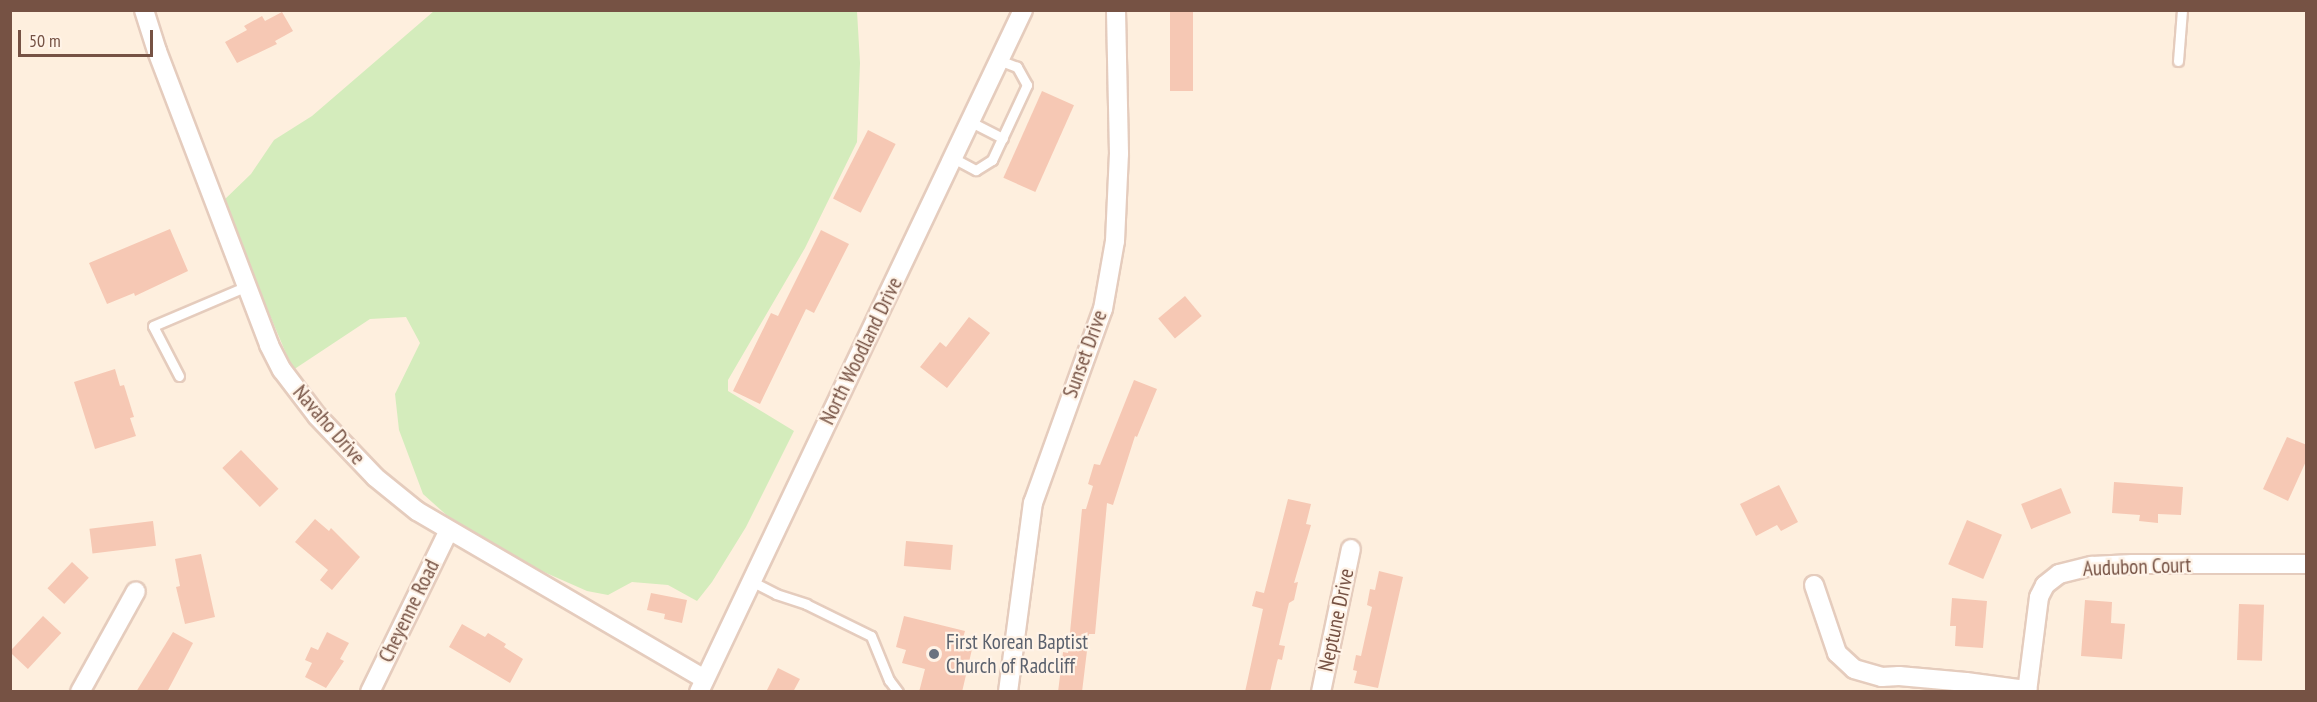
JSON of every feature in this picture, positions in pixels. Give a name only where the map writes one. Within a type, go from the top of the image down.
[{"type":"street","name":"Navaho Drive","points":[[144,10],[245,287],[269,345],[282,370],[317,416],[375,477],[417,512],[702,686]]},
{"type":"street","name":"North Woodland Drive","points":[[702,686],[1023,10]]},
{"type":"street","name":"Sunset Drive","points":[[1008,692],[1033,503],[1103,309],[1115,241],[1119,154],[1116,10]]},
{"type":"street","name":"Cheyenne Road","points":[[370,692],[448,532]]},
{"type":"street","name":"Neptune Drive","points":[[1321,692],[1351,549]]},
{"type":"street","name":"Audubon Court","points":[[2027,691],[2039,597],[2045,585],[2059,574],[2092,566],[2132,564],[2307,564]]},
{"type":"street","points":[[1814,585],[1837,652],[1854,669],[1882,677],[1899,676],[1966,682],[2027,691]]},
{"type":"street","points":[[80,692],[136,591]]},
{"type":"lane","points":[[2178,61],[2182,10]]},
{"type":"lane","points":[[953,158],[976,170],[992,160],[1003,138],[1027,85],[1017,67],[999,60]]},
{"type":"lane","points":[[969,121],[1003,138]]},
{"type":"lane","points":[[179,376],[153,326],[245,287]]},
{"type":"lane","points":[[751,581],[776,594],[806,604],[871,636],[889,680],[898,692]]},
{"type":"green space","points":[[434,11],[857,11],[860,63],[857,142],[805,248],[728,380],[728,391],[794,431],[746,527],[712,582],[697,601],[668,585],[632,582],[608,595],[587,591],[528,565],[461,528],[423,494],[399,430],[395,394],[420,343],[406,317],[370,319],[293,370],[222,202],[251,174],[274,140],[312,116]]},
{"type":"building","points":[[1170,10],[1193,10],[1193,91],[1170,91]]},
{"type":"building","points":[[282,12],[293,31],[275,41],[277,44],[237,63],[225,42],[247,30],[244,26],[262,16],[265,21]]},
{"type":"building","points":[[1042,91],[1074,105],[1035,192],[1003,178]]},
{"type":"building","points":[[868,130],[896,144],[861,213],[833,199]]},
{"type":"building","points":[[170,229],[188,271],[135,296],[134,293],[107,304],[89,263]]},
{"type":"building","points":[[821,230],[849,244],[814,313],[806,309],[760,404],[733,391],[771,313],[778,316]]},
{"type":"building","points":[[1185,296],[1202,316],[1175,338],[1158,318]]},
{"type":"building","points":[[969,317],[990,333],[947,388],[920,367],[940,342],[946,347]]},
{"type":"building","points":[[115,369],[120,386],[124,385],[134,417],[130,418],[136,436],[95,449],[74,382]]},
{"type":"building","points":[[1134,380],[1157,389],[1137,437],[1135,436],[1113,505],[1107,503],[1095,634],[1089,634],[1082,692],[1058,692],[1063,652],[1068,653],[1082,509],[1086,509],[1093,486],[1088,484],[1094,464],[1100,465]]},
{"type":"building","points":[[2287,437],[2307,445],[2307,459],[2288,501],[2263,489]]},
{"type":"building","points":[[241,450],[279,489],[260,507],[222,468]]},
{"type":"building","points":[[2114,482],[2183,487],[2181,515],[2158,514],[2158,523],[2139,521],[2140,515],[2112,513]]},
{"type":"building","points":[[1779,485],[1798,522],[1781,531],[1777,525],[1756,536],[1740,504]]},
{"type":"building","points":[[2061,488],[2071,513],[2031,529],[2021,504]]},
{"type":"building","points":[[1288,499],[1311,504],[1306,524],[1311,525],[1294,583],[1298,582],[1294,600],[1289,603],[1279,645],[1285,646],[1282,660],[1278,659],[1270,692],[1245,692],[1263,609],[1252,606],[1256,591],[1264,593]]},
{"type":"building","points":[[315,519],[329,531],[331,528],[360,557],[332,590],[320,580],[328,570],[295,542]]},
{"type":"building","points":[[1967,520],[2002,535],[1983,579],[1948,564]]},
{"type":"building","points":[[153,521],[156,546],[93,554],[89,529]]},
{"type":"building","points":[[906,541],[953,545],[951,570],[904,566]]},
{"type":"building","points":[[201,554],[215,617],[185,624],[176,587],[180,586],[175,559]]},
{"type":"building","points":[[72,562],[89,578],[64,604],[47,588]]},
{"type":"building","points":[[1379,571],[1403,577],[1378,688],[1354,683],[1357,671],[1353,670],[1356,655],[1361,656],[1372,607],[1367,605],[1370,589],[1375,590]]},
{"type":"building","points":[[651,593],[687,600],[682,623],[664,619],[665,614],[647,610]]},
{"type":"building","points":[[1952,598],[1987,601],[1983,648],[1955,646],[1956,626],[1950,626]]},
{"type":"building","points":[[2085,600],[2112,602],[2111,623],[2125,624],[2122,659],[2081,656]]},
{"type":"building","points":[[2239,604],[2264,605],[2262,661],[2237,660]]},
{"type":"building","points":[[43,616],[61,633],[28,669],[10,651]]},
{"type":"building","name":"First Korean Baptist Church of Radcliff","points":[[904,616],[965,631],[963,638],[973,645],[962,692],[919,692],[925,669],[902,663],[906,650],[896,647]]},
{"type":"building","points":[[462,624],[485,637],[488,633],[506,644],[504,647],[523,659],[510,683],[449,647]]},
{"type":"building","points":[[173,632],[193,643],[167,692],[136,692]]},
{"type":"building","points":[[327,632],[349,643],[340,659],[344,661],[326,688],[305,677],[312,663],[305,660],[311,647],[318,650]]},
{"type":"building","points":[[778,668],[800,679],[793,692],[766,692]]},
{"type":"place","name":"First Korean Baptist Church of Radcliff","points":[[934,654]]}]
